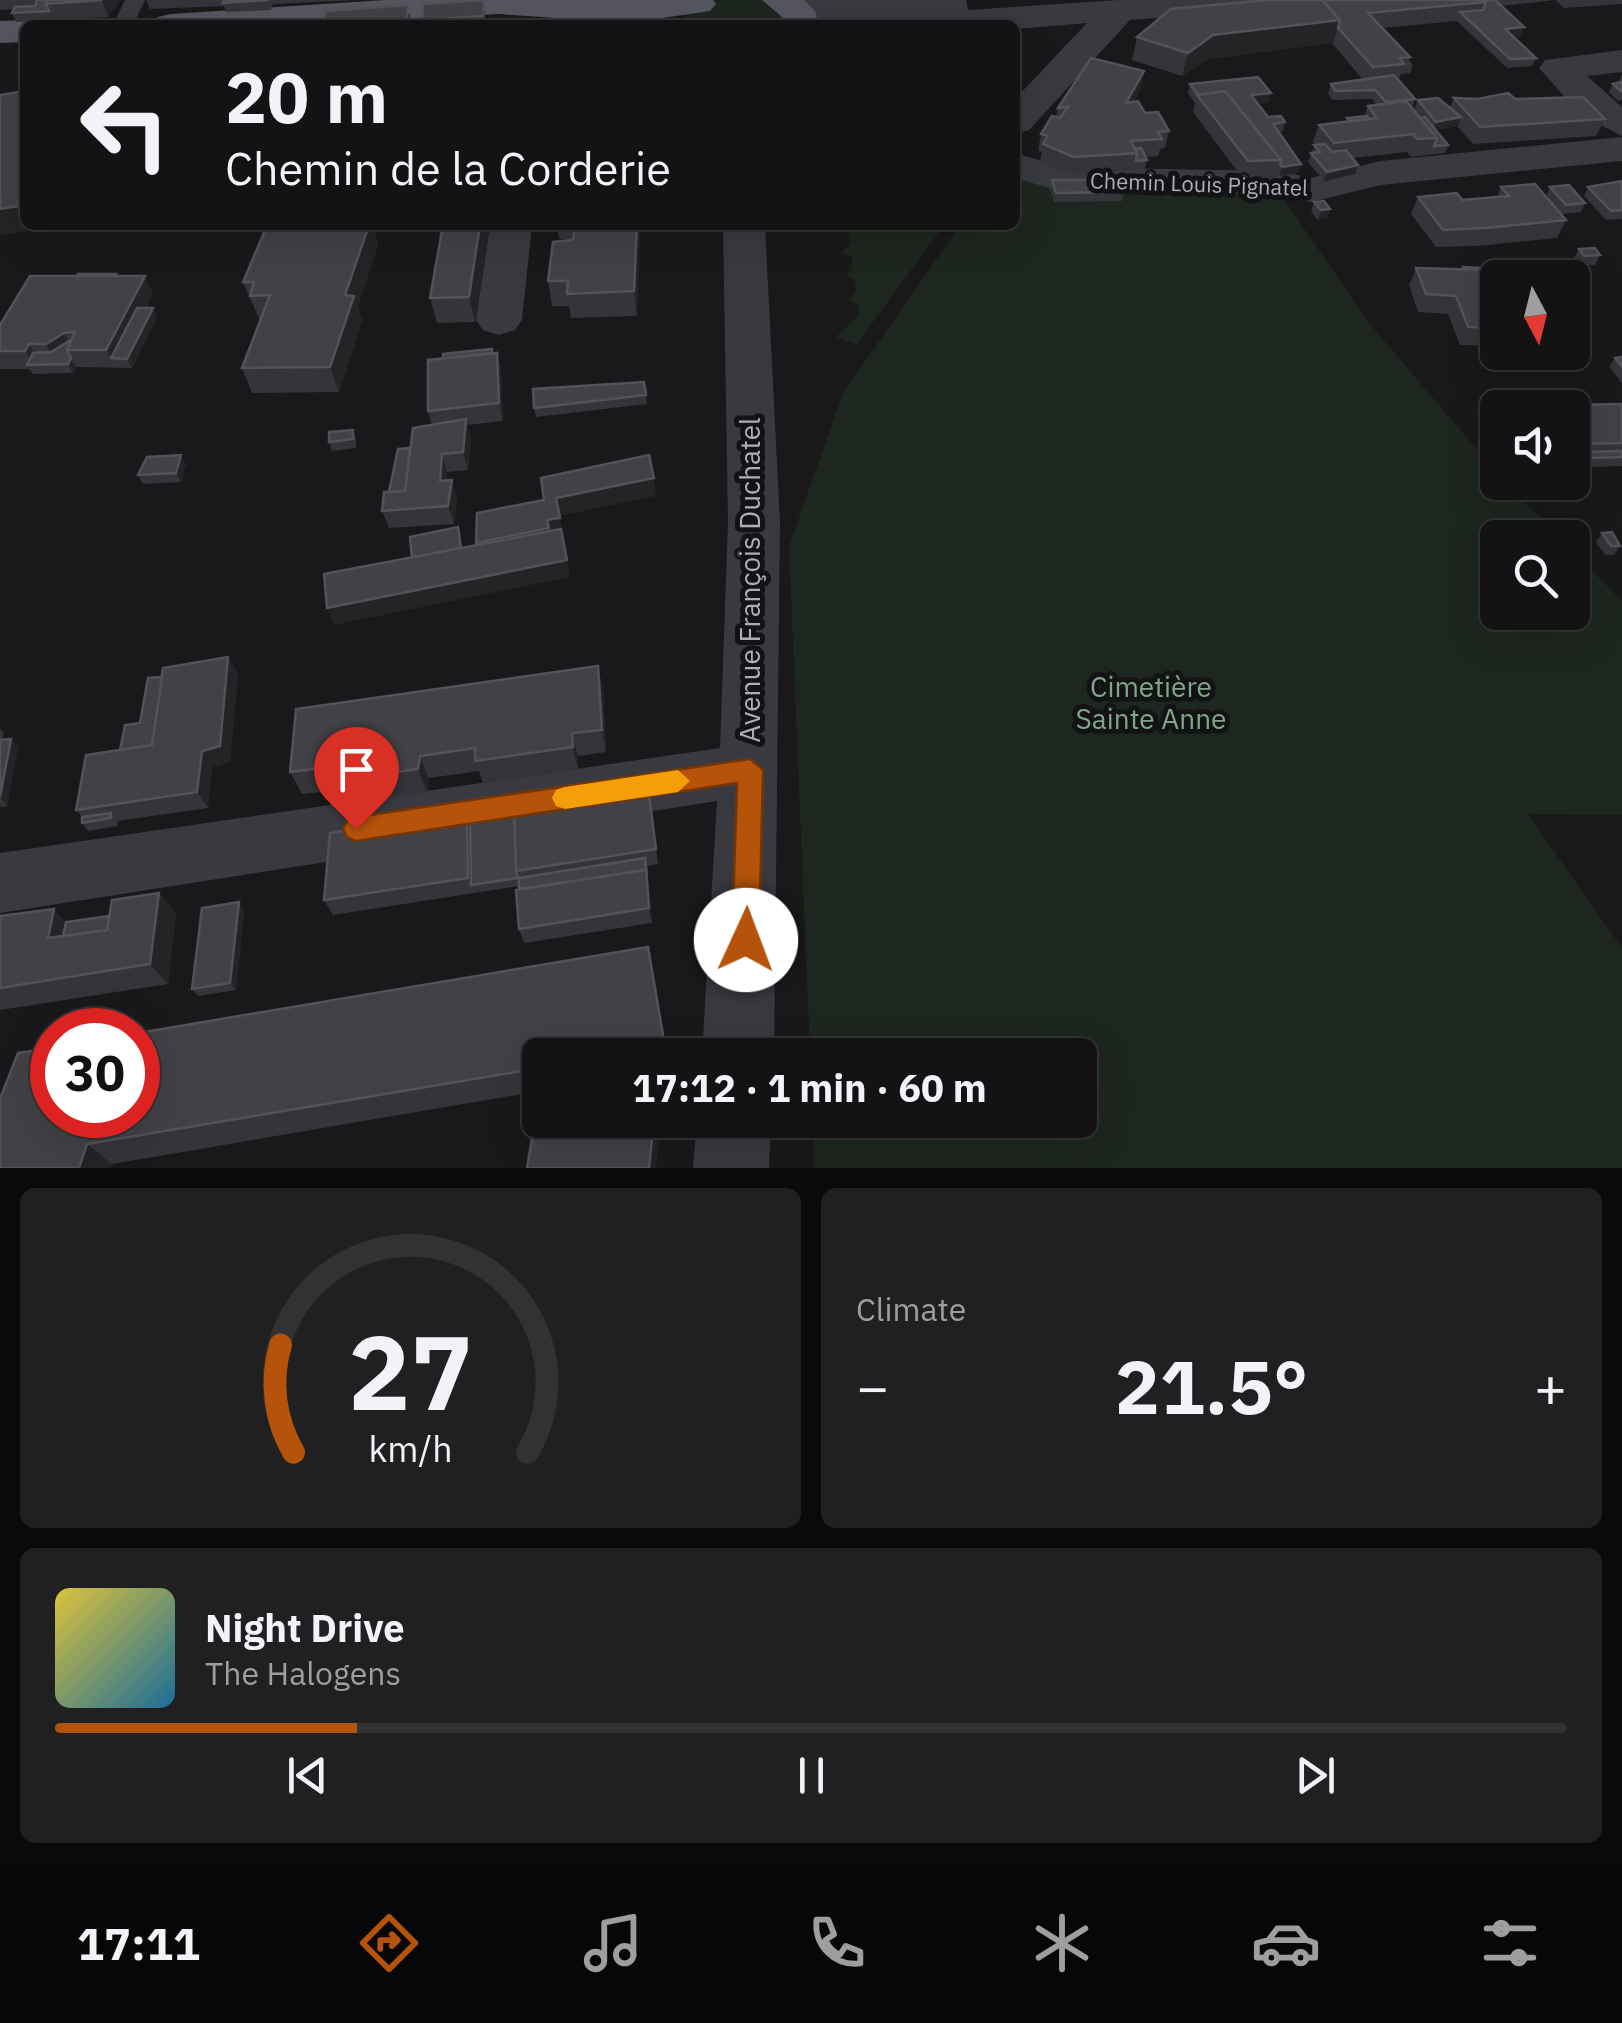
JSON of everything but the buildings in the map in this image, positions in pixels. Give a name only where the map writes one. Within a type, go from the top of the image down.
[{"type":"main road","points":[[226,20],[390,5],[498,3],[629,12],[695,10]]},
{"type":"street","points":[[922,11],[1056,0]]},
{"type":"street","points":[[790,10],[1138,8],[1270,0]]},
{"type":"street","points":[[1020,117],[1138,8]]},
{"type":"street","points":[[1622,61],[1558,68],[1595,107],[1622,124]]},
{"type":"street","name":"Chemin Louis Pignatel","points":[[1020,167],[1059,180],[1278,182],[1311,190],[1381,173],[1622,149]]},
{"type":"street","points":[[499,320],[511,230]]},
{"type":"street","name":"Avenue François Duchatel","points":[[739,1038],[750,770],[754,522],[744,230]]},
{"type":"street","points":[[0,883],[750,770]]},
{"type":"street","points":[[731,1168],[733,1138]]},
{"type":"green space","points":[[706,0],[779,0],[797,20],[684,20],[687,12]]},
{"type":"green space","name":"Cimetière Sainte Anne","points":[[1020,176],[1279,192],[1370,324],[1480,453],[1480,500],[1523,500],[1542,520],[1480,520],[1480,630],[1590,630],[1590,568],[1622,601],[1622,815],[1528,814],[1622,948],[1622,1168],[814,1168],[813,1138],[1097,1138],[1097,1038],[809,1038],[789,546],[843,393],[957,230],[1020,230]]},
{"type":"green space","points":[[840,230],[940,230],[857,344],[836,337],[859,315],[858,305],[849,300],[856,291],[855,280],[846,275],[852,269],[852,257],[842,252],[850,244],[848,233]]},
{"type":"slow traffic","points":[[565,798],[678,781]]},
{"type":"route","points":[[356,829],[750,770],[746,940]]}]
